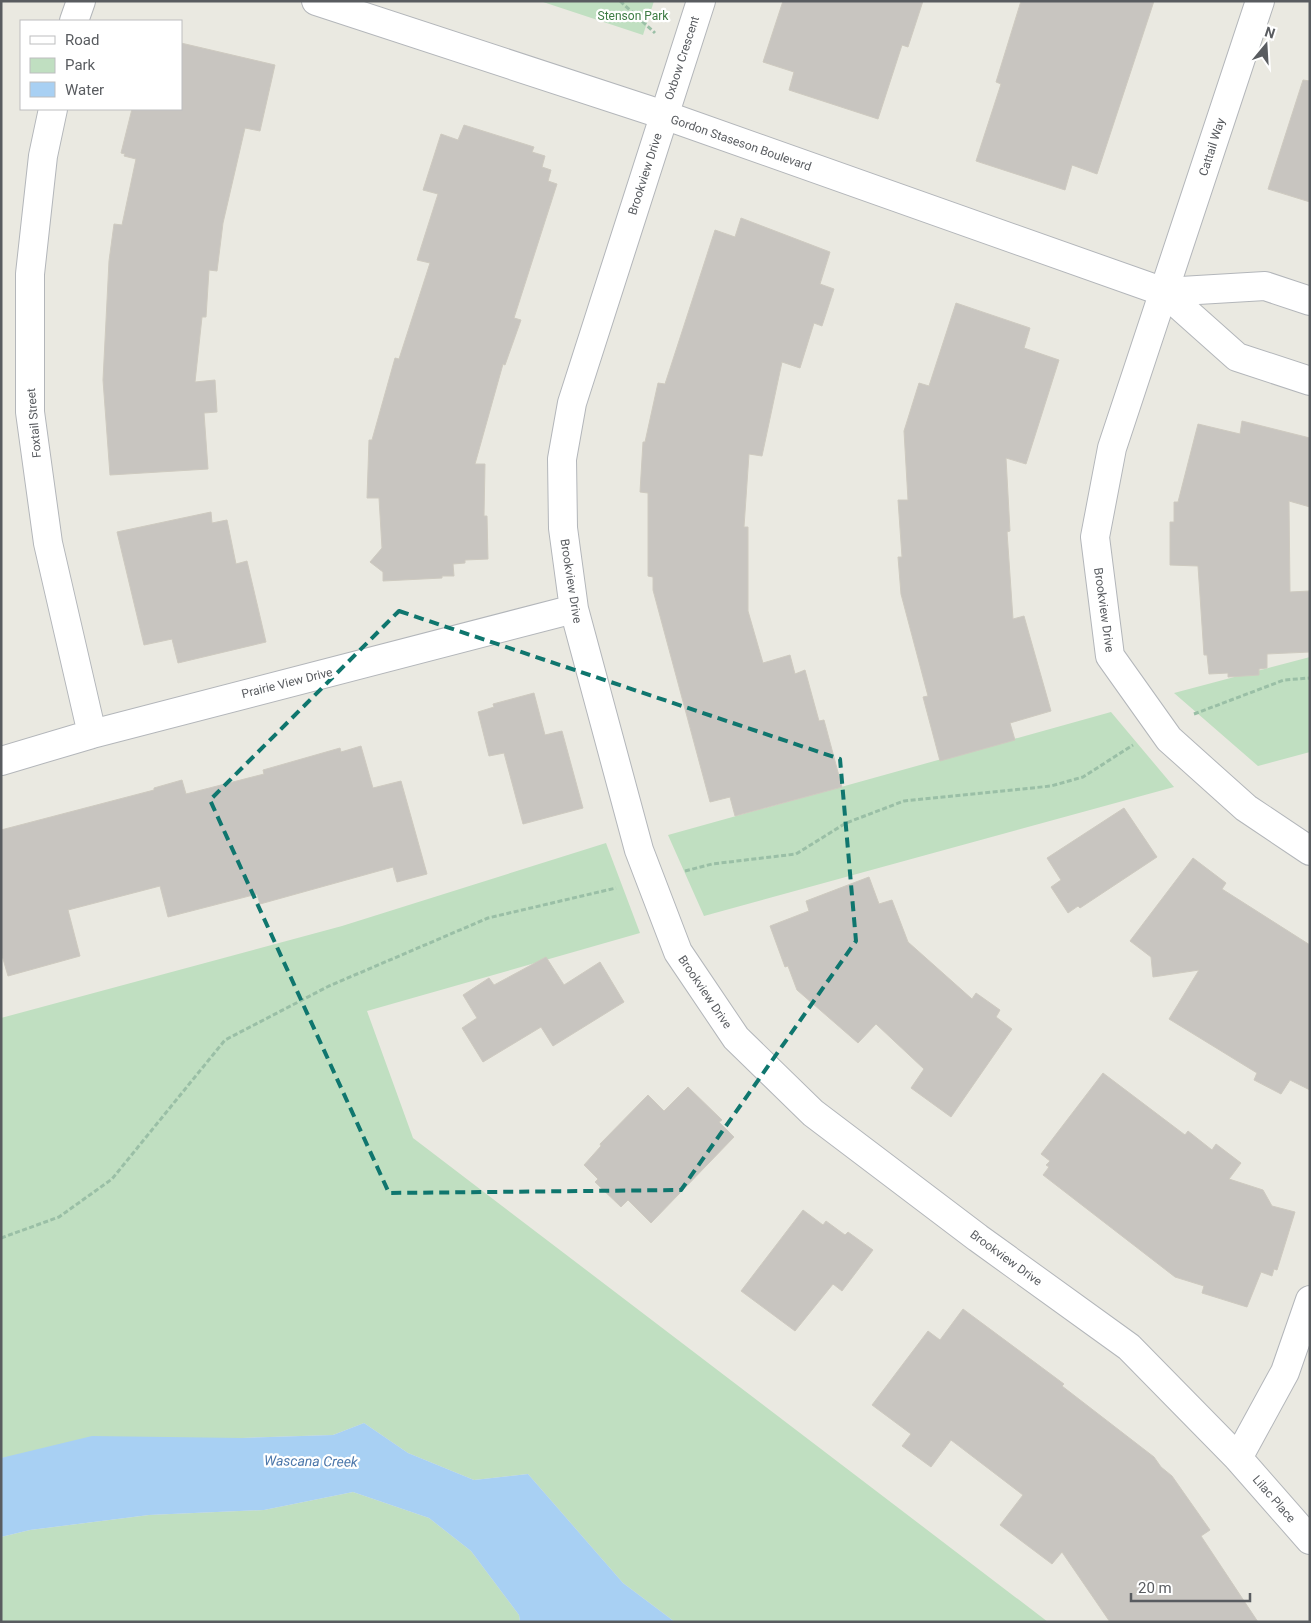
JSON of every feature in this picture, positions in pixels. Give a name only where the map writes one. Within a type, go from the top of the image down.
[{"type":"street","points":[[74,20],[81,1]]},
{"type":"street","name":"Gordon Staseson Boulevard","points":[[316,1],[664,116],[1164,292],[1237,357],[1310,381]]},
{"type":"street","name":"Oxbow Crescent","points":[[664,116],[701,1]]},
{"type":"street","name":"Cattail Way","points":[[1164,292],[1260,1]]},
{"type":"street","name":"Foxtail Street","points":[[53,110],[43,156],[30,274],[30,412],[48,543],[92,734]]},
{"type":"street","name":"Brookview Drive","points":[[664,116],[572,403],[562,469],[563,528],[574,609],[639,850],[678,952],[736,1038],[813,1114],[978,1238],[1129,1347],[1238,1458]]},
{"type":"street","name":"Gordon Staseson Boulevard","points":[[1164,292],[1265,286],[1310,301]]},
{"type":"street","name":"Brookview Drive","points":[[1164,292],[1112,448],[1095,537],[1110,656],[1168,739],[1246,808],[1310,851]]},
{"type":"street","name":"Prairie View Drive","points":[[1,760],[92,734],[574,609]]},
{"type":"street","points":[[1238,1458],[1284,1372],[1310,1300]]},
{"type":"street","name":"Lilac Place","points":[[1238,1458],[1310,1540]]},
{"type":"path","points":[[620,1],[682,58]]},
{"type":"highlighted area","points":[[399,611],[840,759],[856,941],[681,1190],[389,1193],[210,800]]},
{"type":"green space","name":"Stenson Park","points":[[540,1],[654,1],[643,35]]},
{"type":"green space","points":[[1310,657],[1310,752],[1258,766],[1174,693]]},
{"type":"green space","points":[[1111,712],[1174,787],[704,916],[668,835]]},
{"type":"green space","points":[[606,843],[640,933],[367,1011],[413,1138],[1048,1622],[675,1622],[623,1583],[528,1474],[474,1480],[408,1453],[364,1423],[333,1435],[242,1438],[1,1458],[1,1018],[342,926]]},
{"type":"green space","points":[[353,1492],[429,1518],[471,1551],[519,1615],[520,1622],[1,1622],[1,1537],[30,1530],[149,1515],[264,1510]]},
{"type":"water","name":"Wascana Creek","points":[[364,1423],[408,1453],[474,1480],[528,1474],[623,1583],[675,1622],[520,1622],[519,1615],[471,1551],[429,1518],[353,1492],[264,1510],[149,1515],[30,1530],[1,1537],[1,1458],[92,1436],[242,1438],[333,1435]]},
{"type":"building","points":[[783,1],[923,1],[908,47],[902,45],[878,119],[789,90],[794,72],[763,62]]},
{"type":"building","points":[[1021,1],[1154,1],[1097,174],[1072,165],[1065,190],[976,161],[1001,84],[996,82]]},
{"type":"building","points":[[182,43],[275,65],[260,131],[245,128],[223,223],[217,271],[209,270],[206,317],[202,317],[195,382],[215,380],[217,412],[204,413],[208,469],[110,475],[103,380],[109,261],[114,224],[122,225],[136,159],[124,156],[125,154],[121,153],[132,110],[182,110]]},
{"type":"building","points":[[1303,80],[1310,81],[1310,202],[1268,189]]},
{"type":"building","points":[[464,125],[534,147],[532,152],[545,156],[542,167],[551,170],[548,181],[557,184],[514,318],[521,320],[505,365],[503,364],[475,464],[485,464],[484,516],[487,516],[488,559],[465,560],[465,563],[453,564],[454,576],[383,581],[383,572],[370,562],[382,548],[379,498],[367,498],[369,440],[372,440],[395,358],[399,359],[430,263],[417,260],[438,194],[423,190],[441,134],[458,140]]},
{"type":"building","points":[[741,218],[830,252],[820,284],[834,289],[822,326],[814,323],[800,368],[782,362],[762,456],[749,454],[744,527],[748,527],[748,611],[763,663],[790,655],[795,674],[805,670],[819,721],[824,720],[842,787],[735,816],[730,797],[710,802],[653,590],[653,577],[648,576],[648,493],[640,492],[643,442],[645,442],[658,383],[665,384],[715,230],[735,237]]},
{"type":"building","points":[[956,303],[1030,328],[1024,348],[1059,360],[1026,464],[1006,458],[1010,531],[1007,532],[1013,619],[1024,616],[1051,711],[1010,723],[1015,740],[940,761],[923,697],[928,696],[901,594],[898,557],[902,557],[898,500],[908,500],[904,431],[919,383],[929,386]]},
{"type":"building","points":[[1242,421],[1310,438],[1310,507],[1289,501],[1290,592],[1310,591],[1310,652],[1267,654],[1267,668],[1259,669],[1259,675],[1228,677],[1228,673],[1209,674],[1207,655],[1204,655],[1198,566],[1170,565],[1170,522],[1174,522],[1174,502],[1178,502],[1198,424],[1240,434]]},
{"type":"building","points":[[211,512],[212,523],[227,520],[236,564],[247,561],[266,642],[178,663],[172,639],[144,645],[117,532]]},
{"type":"building","points":[[534,693],[545,735],[562,731],[583,808],[523,824],[504,753],[489,756],[478,712],[494,707],[493,704]]},
{"type":"building","points":[[361,746],[373,788],[401,781],[427,874],[397,882],[393,867],[260,904],[257,894],[168,917],[160,886],[68,910],[80,956],[8,976],[1,952],[1,830],[154,790],[154,788],[182,780],[186,794],[264,774],[263,770],[340,748],[341,752]]},
{"type":"building","points":[[1124,808],[1157,857],[1080,908],[1078,906],[1068,913],[1051,887],[1061,880],[1047,858]]},
{"type":"building","points":[[1193,858],[1226,883],[1222,889],[1310,945],[1310,1090],[1290,1080],[1281,1094],[1254,1080],[1257,1073],[1169,1019],[1199,970],[1153,977],[1151,957],[1130,941]]},
{"type":"building","points":[[869,877],[879,904],[892,900],[908,942],[972,999],[976,993],[1000,1010],[996,1017],[1012,1029],[951,1117],[911,1088],[924,1069],[876,1024],[858,1043],[797,990],[788,966],[785,967],[770,926],[809,911],[806,901]]},
{"type":"building","points":[[546,957],[564,985],[600,962],[624,1002],[553,1046],[541,1027],[483,1062],[462,1028],[477,1018],[463,995],[489,978],[494,985]]},
{"type":"building","points":[[1103,1073],[1185,1135],[1188,1131],[1212,1150],[1216,1144],[1241,1163],[1229,1179],[1263,1190],[1272,1206],[1295,1212],[1277,1270],[1274,1269],[1272,1276],[1261,1272],[1247,1307],[1202,1293],[1204,1286],[1175,1277],[1043,1175],[1049,1167],[1046,1165],[1050,1161],[1041,1154]]},
{"type":"building","points":[[688,1087],[722,1120],[719,1122],[734,1137],[651,1223],[628,1200],[621,1207],[595,1182],[598,1179],[584,1165],[601,1146],[600,1144],[648,1095],[664,1111]]},
{"type":"building","points":[[803,1210],[823,1225],[826,1221],[845,1235],[848,1232],[873,1250],[842,1291],[833,1284],[795,1331],[741,1291]]},
{"type":"building","points":[[963,1309],[1064,1384],[1062,1386],[1154,1457],[1161,1467],[1172,1476],[1210,1530],[1201,1536],[1258,1622],[1110,1622],[1062,1552],[1052,1564],[1000,1525],[1023,1495],[951,1440],[931,1467],[902,1446],[911,1434],[872,1405],[928,1331],[940,1340]]}]
